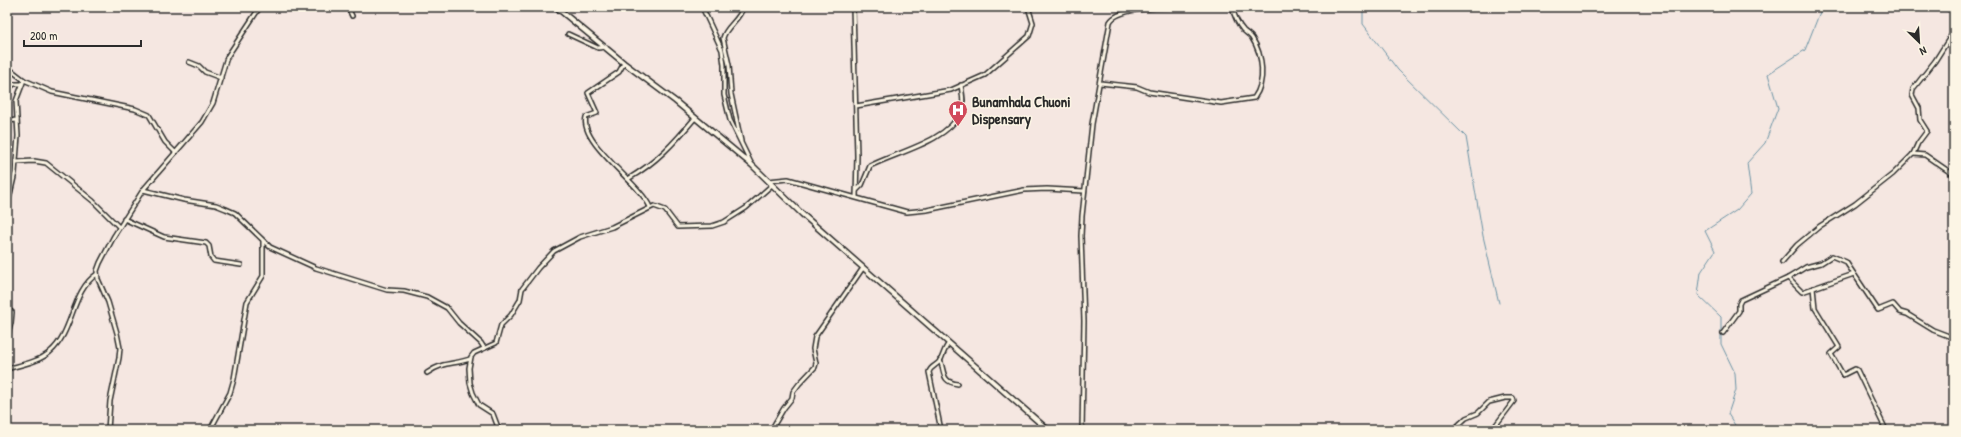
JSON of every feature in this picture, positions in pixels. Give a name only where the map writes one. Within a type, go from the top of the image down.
[{"type":"street","points":[[108,430],[110,401],[119,358],[119,343],[108,302],[97,274],[100,263],[119,227],[142,190],[202,122],[213,103],[227,57],[260,7]]},
{"type":"street","points":[[348,7],[352,16]]},
{"type":"street","points":[[556,7],[752,165],[802,214],[1048,430]]},
{"type":"street","points":[[702,7],[722,50],[724,65],[724,96],[730,120],[752,165]]},
{"type":"street","points":[[743,7],[740,16],[724,34],[723,38],[729,65],[729,78],[733,105],[743,146]]},
{"type":"street","points":[[853,7],[856,106],[856,197]]},
{"type":"street","points":[[856,106],[951,90],[989,73],[1027,39],[1032,31],[1033,23],[1028,7]]},
{"type":"street","points":[[1082,430],[1084,321],[1081,236],[1084,191],[1092,124],[1110,22],[1112,18],[1127,11],[1181,7]]},
{"type":"street","points":[[1100,83],[1137,87],[1149,92],[1221,103],[1254,98],[1261,87],[1262,73],[1258,51],[1252,38],[1243,30],[1235,18],[1232,7]]},
{"type":"street","points":[[1945,7],[1954,12]]},
{"type":"street","points":[[1782,262],[1797,245],[1820,226],[1856,204],[1884,182],[1913,154],[1920,140],[1927,131],[1920,120],[1919,108],[1912,95],[1913,90],[1935,61],[1954,31]]},
{"type":"street","points":[[568,34],[598,48],[606,48]]},
{"type":"street","points":[[189,62],[199,66],[204,72],[221,78]]},
{"type":"street","points":[[624,63],[619,72],[588,93],[597,113],[587,116],[585,124],[601,151],[612,164],[644,195],[650,207]]},
{"type":"street","points":[[7,67],[24,80],[60,94],[148,114],[165,142],[175,152]]},
{"type":"street","points":[[7,207],[16,162],[18,136],[16,101],[24,80]]},
{"type":"street","points":[[7,90],[14,84],[22,84]]},
{"type":"street","points":[[857,190],[862,185],[870,166],[932,139],[952,124],[962,109],[961,85]]},
{"type":"street","points":[[628,179],[647,167],[666,152],[695,118]]},
{"type":"street","points":[[7,121],[17,120]]},
{"type":"street","points":[[1913,154],[1925,155],[1954,175]]},
{"type":"street","points":[[16,162],[34,161],[46,163],[93,201],[119,227]]},
{"type":"street","points":[[768,181],[788,179],[856,197],[897,210],[915,212],[1024,190],[1047,189],[1084,191]]},
{"type":"street","points":[[499,430],[493,414],[479,405],[473,393],[470,383],[470,359],[474,353],[496,343],[501,325],[511,315],[520,300],[522,289],[554,251],[580,237],[617,224],[650,207],[658,207],[665,210],[678,227],[712,226],[724,222],[736,215],[772,185]]},
{"type":"street","points":[[142,190],[184,200],[221,206],[235,213],[271,248],[316,268],[387,290],[404,291],[427,297],[447,308],[459,323],[481,343],[484,348]]},
{"type":"street","points":[[124,219],[164,237],[206,244],[209,246],[211,257],[214,261],[241,265]]},
{"type":"street","points":[[210,430],[232,386],[247,302],[263,276],[263,241]]},
{"type":"street","points":[[1722,333],[1739,311],[1739,304],[1741,300],[1788,278],[1801,269],[1810,265],[1820,264],[1832,256],[1846,262],[1878,310],[1893,304],[1900,312],[1907,314],[1933,330],[1954,338]]},
{"type":"street","points":[[771,430],[784,408],[792,398],[793,392],[815,367],[816,363],[813,349],[815,337],[863,268]]},
{"type":"street","points":[[7,369],[51,352],[67,327],[83,289],[89,280],[97,274]]},
{"type":"street","points":[[1788,278],[1800,292],[1854,274]]},
{"type":"street","points":[[1813,288],[1815,308],[1839,348],[1831,354],[1832,358],[1843,375],[1855,368],[1857,370],[1886,430]]},
{"type":"street","points":[[7,309],[12,312],[7,338]]},
{"type":"street","points":[[948,343],[942,352],[940,360],[945,378],[951,383],[958,384]]},
{"type":"street","points":[[427,373],[444,364],[460,363],[470,359]]},
{"type":"street","points":[[940,360],[930,368],[929,372],[941,430]]},
{"type":"street","points":[[1453,430],[1466,418],[1478,413],[1489,402],[1512,398],[1514,401],[1511,407],[1492,430]]},
{"type":"waterway","points":[[1363,7],[1363,24],[1398,70],[1466,137],[1483,236],[1499,303]]},
{"type":"waterway","points":[[1738,430],[1728,414],[1736,390],[1735,373],[1721,344],[1721,317],[1698,295],[1701,272],[1715,251],[1705,231],[1737,210],[1751,194],[1747,163],[1765,143],[1778,108],[1768,74],[1805,50],[1822,7]]},
{"type":"place","name":"Bunamhala Chuoni Dispensary","points":[[958,127]]}]
